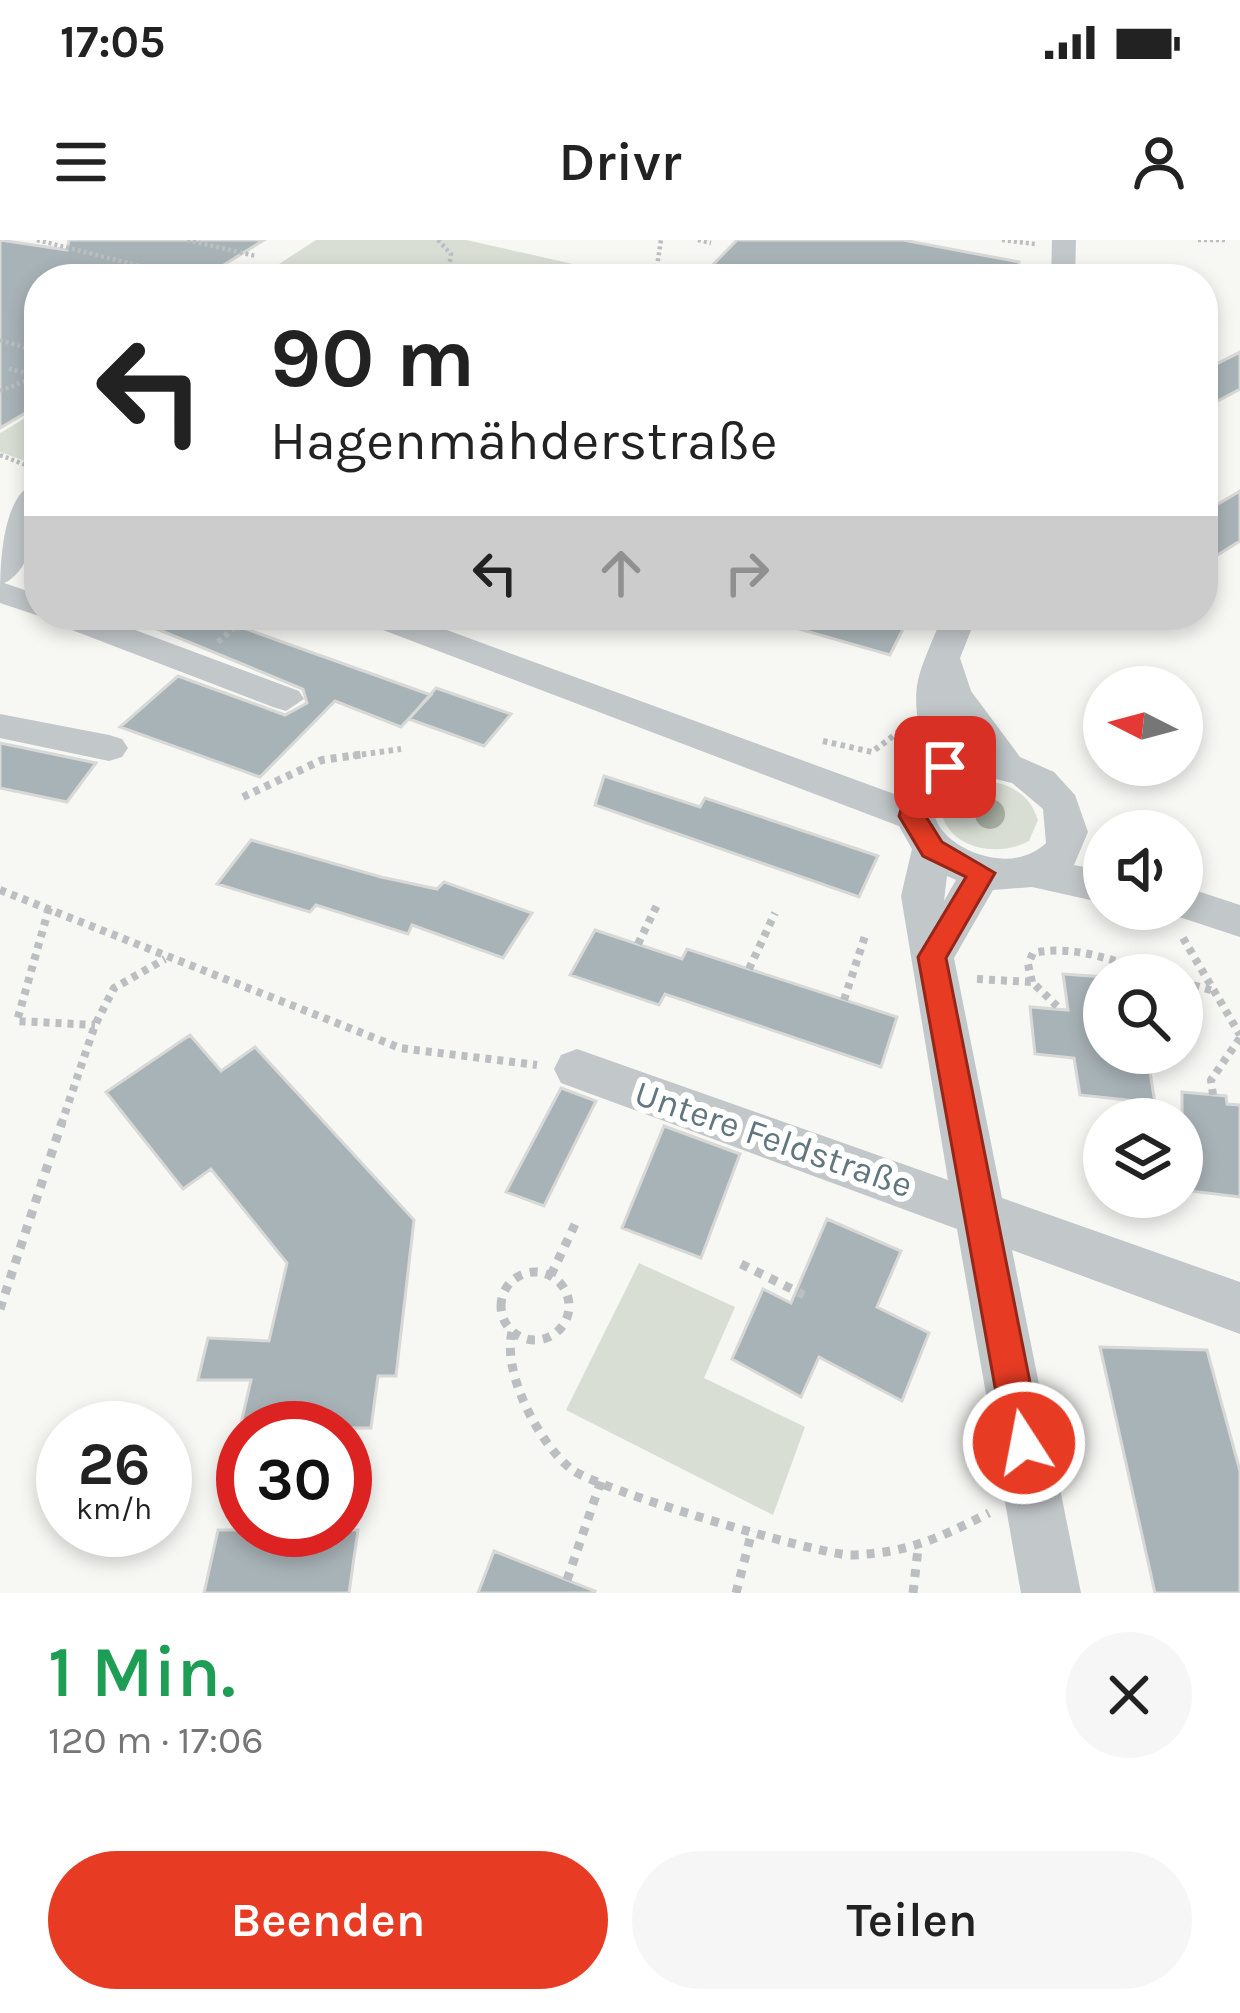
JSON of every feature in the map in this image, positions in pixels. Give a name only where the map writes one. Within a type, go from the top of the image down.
[{"type":"street","points":[[11,563],[24,530]]},
{"type":"street","points":[[103,630],[286,699]]},
{"type":"street","points":[[416,630],[740,747],[927,804],[982,873]]},
{"type":"street","points":[[952,630],[940,653],[929,702],[922,896],[1051,1593]]},
{"type":"street","points":[[940,653],[953,693],[1006,766]]},
{"type":"street","points":[[0,726],[109,748]]},
{"type":"street","points":[[927,804],[979,761],[1038,780],[1062,802],[1071,828],[1066,847],[1053,862],[1033,872]]},
{"type":"street","points":[[1071,828],[1083,837]]},
{"type":"street","points":[[982,873],[1033,872],[1083,882]]},
{"type":"street","points":[[933,967],[982,873]]},
{"type":"street","points":[[1203,914],[1240,921]]},
{"type":"street","name":"Untere Feldstraße","points":[[577,1070],[977,1209],[1240,1308]]},
{"type":"path","points":[[37,240],[132,264]]},
{"type":"path","points":[[187,240],[256,256]]},
{"type":"path","points":[[698,240],[710,242]]},
{"type":"path","points":[[1002,240],[1035,244]]},
{"type":"path","points":[[1198,240],[1227,240]]},
{"type":"path","points":[[6,368],[24,373]]},
{"type":"path","points":[[809,738],[872,752],[905,727],[904,719]]},
{"type":"path","points":[[243,797],[322,760],[401,749]]},
{"type":"path","points":[[0,890],[400,1048],[577,1070]]},
{"type":"path","points":[[638,944],[659,901]]},
{"type":"path","points":[[49,908],[16,1021],[95,1024]]},
{"type":"path","points":[[749,969],[775,913]]},
{"type":"path","points":[[1190,930],[1214,991],[1240,1037],[1211,1080],[1213,1095]]},
{"type":"path","points":[[844,1000],[866,933]]},
{"type":"path","points":[[1060,1010],[1032,982],[1028,964],[1033,952],[1066,947],[1089,954]]},
{"type":"path","points":[[0,1309],[95,1024],[114,988],[167,958]]},
{"type":"path","points":[[933,967],[1032,982]]},
{"type":"path","points":[[1203,988],[1214,991]]},
{"type":"path","points":[[550,1275],[577,1220]]},
{"type":"path","points":[[741,1264],[804,1295]]},
{"type":"path","points":[[512,1332],[545,1338],[564,1323],[569,1300],[550,1275],[530,1273],[504,1292],[501,1314],[512,1332],[506,1357],[524,1405],[571,1469],[653,1504],[845,1556],[918,1549],[1033,1490]]},
{"type":"path","points":[[567,1580],[601,1481]]},
{"type":"path","points":[[736,1593],[752,1532]]},
{"type":"path","points":[[914,1593],[918,1549]]},
{"type":"shaded area","points":[[316,240],[466,240],[573,264],[279,264]]},
{"type":"shaded area","points":[[24,419],[24,461],[0,452],[0,433]]},
{"type":"shaded area","points":[[965,781],[1000,783],[1019,792],[1038,820],[1029,841],[987,849],[951,831],[940,804],[953,786]]},
{"type":"shaded area","points":[[639,1263],[735,1307],[704,1378],[805,1427],[773,1515],[566,1410]]},
{"type":"building","points":[[0,240],[67,250],[69,240],[264,240],[225,264],[24,264],[24,414],[0,428]]},
{"type":"building","points":[[737,240],[903,240],[1019,262],[1019,264],[714,264]]},
{"type":"building","points":[[1240,352],[1240,389],[1218,401],[1218,363]]},
{"type":"building","points":[[1240,491],[1240,541],[1218,555],[1218,504]]},
{"type":"building","points":[[159,630],[249,630],[431,695],[401,727],[335,701],[260,777],[120,727],[178,676],[285,715],[307,703],[303,689]]},
{"type":"building","points":[[802,630],[902,630],[890,655]]},
{"type":"building","points":[[436,688],[511,714],[484,746],[409,719]]},
{"type":"building","points":[[0,743],[96,763],[67,802],[0,788]]},
{"type":"building","points":[[604,776],[700,807],[705,798],[878,856],[859,897],[595,805]]},
{"type":"building","points":[[251,840],[381,877],[437,889],[444,882],[532,913],[503,958],[412,925],[408,934],[316,905],[310,912],[217,884]]},
{"type":"building","points":[[595,930],[682,959],[687,949],[897,1017],[881,1067],[665,994],[659,1005],[570,975]]},
{"type":"building","points":[[1063,974],[1083,975],[1083,1074],[1150,1074],[1154,1098],[1080,1095],[1074,1058],[1035,1054],[1030,1007],[1068,1010]]},
{"type":"building","points":[[190,1035],[221,1071],[255,1047],[414,1220],[396,1376],[378,1376],[372,1421],[372,1401],[246,1401],[251,1380],[198,1380],[208,1338],[269,1341],[287,1263],[211,1169],[183,1189],[106,1092]]},
{"type":"building","points":[[561,1088],[596,1101],[544,1206],[506,1192]]},
{"type":"building","points":[[1182,1092],[1226,1096],[1227,1104],[1240,1105],[1240,1197],[1203,1193],[1203,1098],[1182,1098]]},
{"type":"building","points":[[664,1126],[740,1154],[701,1258],[622,1228]]},
{"type":"building","points":[[827,1219],[901,1251],[877,1307],[929,1333],[902,1401],[819,1357],[801,1397],[732,1359],[763,1289],[791,1303]]},
{"type":"building","points":[[1100,1347],[1207,1350],[1240,1471],[1240,1593],[1155,1593]]},
{"type":"building","points":[[216,1539],[216,1557],[354,1557],[349,1593],[204,1593]]},
{"type":"building","points":[[494,1551],[595,1591],[478,1593]]},
{"type":"route","points":[[945,767],[920,783],[912,798],[912,816],[932,849],[954,864],[982,873],[932,957],[1024,1443]]}]
